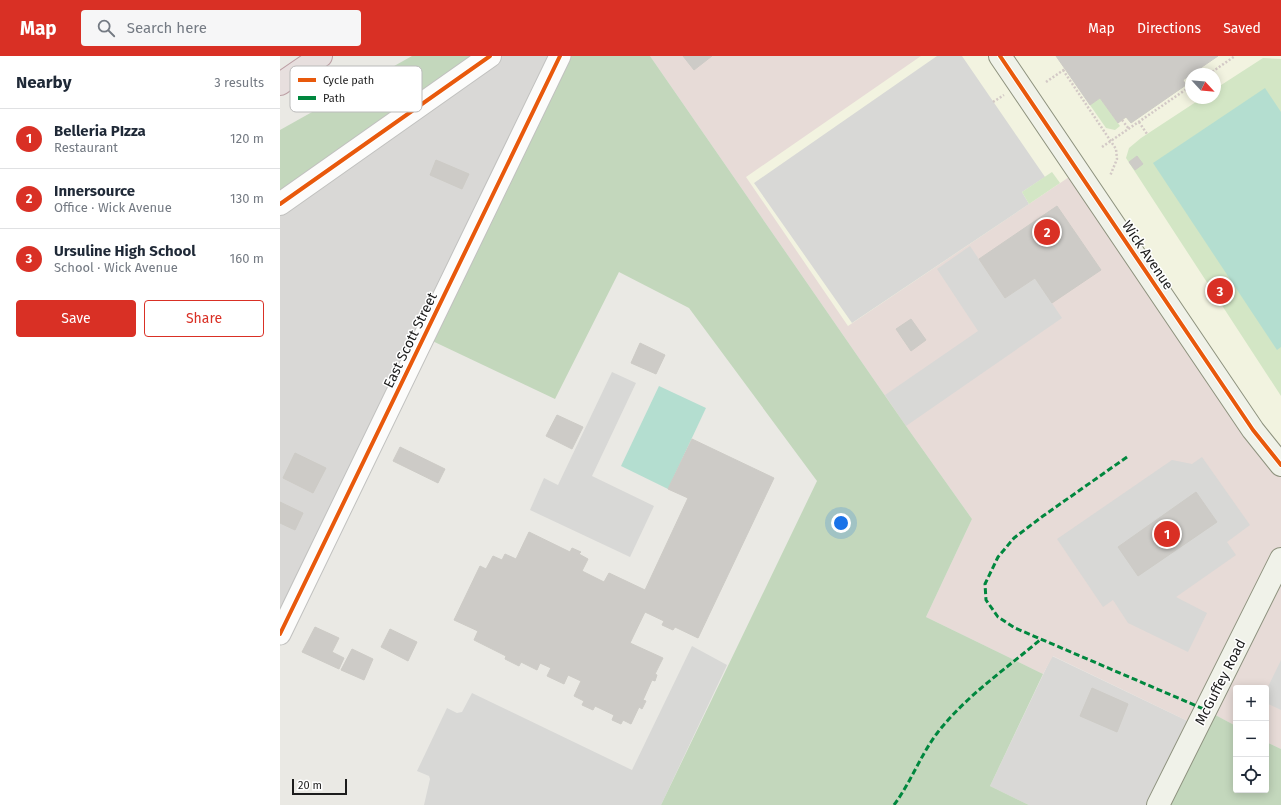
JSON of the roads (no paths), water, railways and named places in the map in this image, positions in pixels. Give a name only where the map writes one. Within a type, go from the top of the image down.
[{"type":"highway","points":[[307,66],[322,56]]},
{"type":"highway","points":[[280,84],[290,77]]},
{"type":"main road","name":"Wick Avenue","points":[[1000,56],[1253,430],[1281,465]]},
{"type":"main road","name":"McGuffey Road","points":[[1158,805],[1281,559]]},
{"type":"street","points":[[422,104],[490,56]]},
{"type":"street","name":"East Scott Street","points":[[280,634],[560,56]]},
{"type":"street","points":[[280,204],[411,112]]},
{"type":"place","name":"Innersource","points":[[1047,232]]},
{"type":"place","name":"Ursuline High School","points":[[1220,291]]},
{"type":"place","name":"Belleria PIzza","points":[[1167,534]]}]
